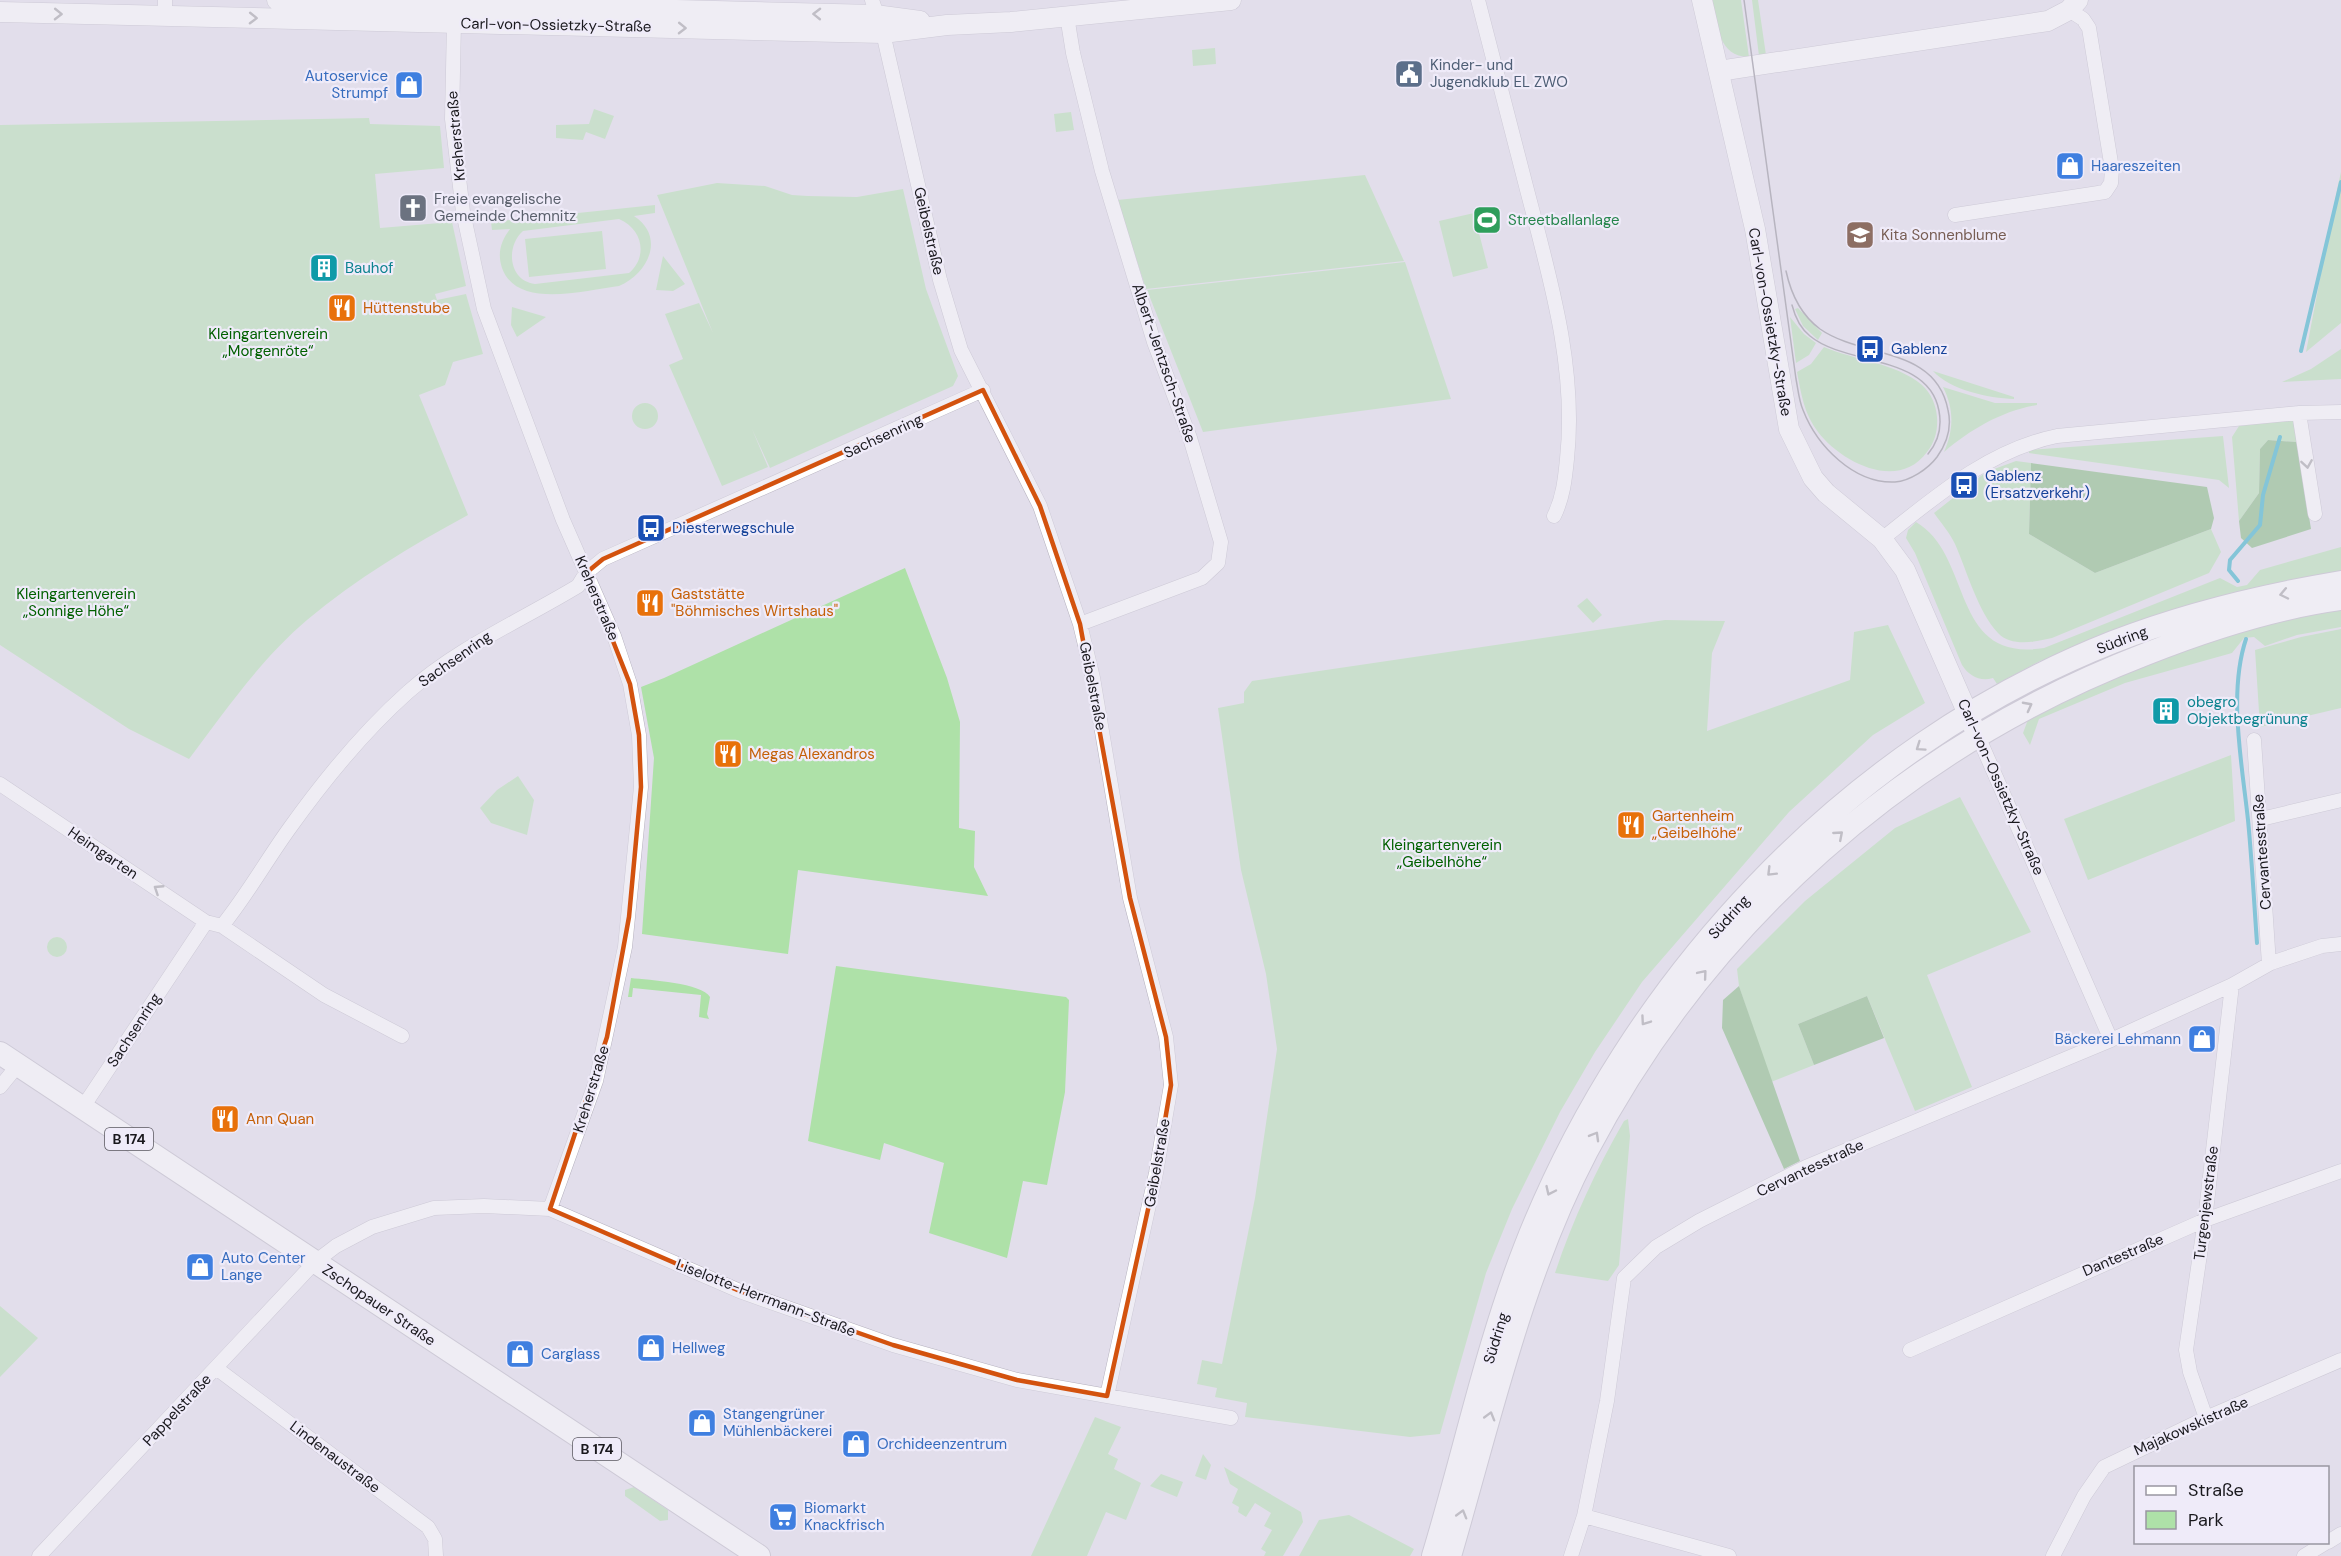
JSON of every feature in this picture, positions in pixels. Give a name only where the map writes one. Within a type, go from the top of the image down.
[{"type":"main road","name":"Südring","points":[[1450,1556],[1488,1420],[1538,1264],[1586,1152],[1618,1095],[1689,990],[1737,931],[1780,888],[1879,803],[2038,676],[2147,630],[2244,602],[2341,582]]},
{"type":"main road","name":"Südring","points":[[1433,1556],[1472,1416],[1525,1249],[1567,1156],[1617,1064],[1645,1022],[1698,951],[1789,854],[1864,788],[1922,745],[2203,632],[2341,599]]},
{"type":"main road","name":"Zschopauer Straße","points":[[9,1059],[759,1556]]},
{"type":"street","name":"Carl-von-Ossietzky-Straße","points":[[277,0],[472,2],[877,16],[947,25],[1067,16],[1120,5],[1231,0]]},
{"type":"street","points":[[1478,0],[1560,324],[1568,381],[1570,433],[1565,480],[1560,505],[1554,516]]},
{"type":"street","name":"Carl-von-Ossietzky-Straße","points":[[1702,0],[1755,229],[1789,429],[1813,478],[1826,493],[1882,539],[1905,570],[2111,1040]]},
{"type":"street","points":[[453,22],[472,2]]},
{"type":"street","points":[[1719,71],[2048,21],[2074,5],[2089,28],[2112,169],[2112,183],[2105,192],[1955,215]]},
{"type":"street","name":"Carl-von-Ossietzky-Straße","points":[[0,12],[165,8],[453,22],[877,16]]},
{"type":"street","name":"Geibelstraße","points":[[877,16],[940,280],[961,350],[1040,507],[1080,624],[1093,678],[1130,898],[1162,1014],[1171,1085],[1154,1184],[1107,1396]]},
{"type":"street","name":"Albert-Jentzsch-Straße","points":[[1067,16],[1073,53],[1102,171],[1154,342],[1190,438],[1221,542],[1218,563],[1202,578],[1080,624]]},
{"type":"street","name":"Kreherstraße","points":[[453,22],[452,119],[463,212],[484,309],[563,520],[614,636],[630,684],[639,735],[641,787],[629,917],[607,1037],[582,1122],[550,1209]]},
{"type":"street","name":"Sachsenring","points":[[222,926],[243,900],[288,830],[343,758],[409,692],[471,645],[578,586],[586,573],[603,559],[983,390]]},
{"type":"street","points":[[1882,539],[1993,457],[2028,442],[2057,436],[2299,413],[2341,412]]},
{"type":"street","points":[[2299,413],[2315,514]]},
{"type":"street","name":"Cervantesstraße","points":[[2254,740],[2269,964]]},
{"type":"street","name":"Heimgarten","points":[[0,784],[206,922]]},
{"type":"street","points":[[2261,819],[2341,800]]},
{"type":"street","points":[[206,922],[222,926],[324,995],[402,1036]]},
{"type":"street","name":"Sachsenring","points":[[83,1107],[206,922]]},
{"type":"street","name":"Cervantesstraße","points":[[1571,1556],[1584,1516],[1606,1401],[1624,1278],[1656,1247],[1699,1221],[1806,1167],[2111,1040],[2232,985],[2269,964],[2322,946],[2341,944]]},
{"type":"street","name":"Turgenjewstraße","points":[[2206,1418],[2190,1372],[2187,1350],[2205,1220],[2232,985]]},
{"type":"street","points":[[0,1087],[9,1059]]},
{"type":"street","name":"Dantestraße","points":[[1910,1350],[2205,1220],[2341,1171]]},
{"type":"street","name":"Liselotte-Herrmann-Straße","points":[[315,1262],[336,1246],[372,1227],[434,1208],[484,1206],[550,1209],[742,1292],[893,1345],[1017,1380],[1231,1418]]},
{"type":"street","name":"Pappelstraße","points":[[39,1556],[315,1262]]},
{"type":"street","name":"Majakowskistraße","points":[[2053,1556],[2084,1496],[2104,1467],[2206,1418],[2341,1360]]},
{"type":"street","name":"Lindenaustraße","points":[[216,1368],[428,1527],[435,1539],[436,1556]]},
{"type":"street","points":[[1584,1516],[1729,1556]]},
{"type":"street","points":[[2304,1556],[2324,1544]]},
{"type":"highlighted area","points":[[983,390],[1040,506],[1080,624],[1130,898],[1166,1037],[1171,1085],[1156,1173],[1107,1396],[1017,1380],[893,1345],[742,1292],[550,1209],[607,1037],[629,917],[641,787],[639,735],[630,684],[586,573],[603,559]]},
{"type":"green space","points":[[1712,0],[1741,0],[1749,57],[1739,56],[1725,45],[1718,29]]},
{"type":"green space","points":[[1752,0],[1758,0],[1766,55],[1759,56]]},
{"type":"green space","points":[[1215,48],[1216,64],[1193,66],[1192,50]]},
{"type":"green space","points":[[594,109],[614,116],[605,139],[586,132],[583,140],[556,138],[556,125],[589,124]]},
{"type":"green space","points":[[1071,112],[1074,130],[1056,132],[1054,114]]},
{"type":"green space","name":"Kleingartenverein „Morgenröte“","points":[[369,118],[370,124],[440,126],[444,168],[375,174],[380,228],[452,222],[466,286],[435,294],[437,300],[466,294],[483,354],[453,362],[445,385],[419,395],[468,515],[385,563],[345,590],[307,620],[259,668],[189,759],[129,729],[0,645],[0,125]]},
{"type":"green space","points":[[2341,172],[2341,323],[2306,352],[2338,185]]},
{"type":"green space","points":[[1365,175],[1404,261],[1146,289],[1117,200]]},
{"type":"green space","points":[[717,183],[765,186],[792,195],[808,196],[857,197],[903,189],[926,289],[958,376],[953,386],[770,468],[752,429],[768,467],[722,486],[669,365],[683,359],[665,314],[699,303],[713,333],[657,195]]},
{"type":"green space","points":[[655,205],[655,213],[634,216],[644,225],[651,244],[645,264],[638,273],[619,286],[571,293],[537,293],[522,289],[510,281],[502,268],[500,252],[504,238],[510,229],[492,230],[491,222]],"holes":[[[619,219],[638,236],[641,252],[629,273],[535,284],[526,282],[520,277],[512,262],[514,246],[523,231]]]},
{"type":"green space","points":[[1496,208],[1500,228],[1479,233],[1488,268],[1453,277],[1439,221]]},
{"type":"green space","points":[[602,231],[606,269],[529,277],[525,239]]},
{"type":"green space","points":[[663,256],[685,284],[673,291],[656,290]]},
{"type":"green space","points":[[1405,262],[1451,399],[1203,432],[1147,290]]},
{"type":"green space","points":[[512,307],[546,317],[517,337],[511,325]]},
{"type":"green space","points":[[1798,308],[1822,333],[1818,340],[1803,326],[1795,309]]},
{"type":"green space","points":[[1790,317],[1804,334],[1816,343],[1809,355],[1796,363]]},
{"type":"green space","points":[[1824,347],[1900,372],[1922,385],[1928,392],[1936,408],[1936,431],[1930,448],[1915,464],[1901,470],[1886,471],[1870,468],[1841,453],[1818,432],[1806,411],[1797,372],[1811,364]]},
{"type":"green space","points":[[2341,349],[2341,379],[2282,382],[2311,369]]},
{"type":"green space","points":[[1933,371],[2014,397],[2014,399],[1970,392],[1940,378]]},
{"type":"green space","points":[[1943,387],[1995,403],[2037,403],[2037,405],[1999,416],[1965,436],[1944,452],[1950,435],[1951,411]]},
{"type":"green space","points":[[645,403],[655,406],[658,416],[655,426],[645,429],[635,426],[632,416],[635,406]]},
{"type":"green space","points":[[2293,419],[2297,442],[2268,440],[2260,449],[2259,493],[2239,521],[2232,437],[2239,426]]},
{"type":"green space","points":[[2223,436],[2229,488],[2219,480],[2029,453],[2029,450]]},
{"type":"green space","points":[[2268,440],[2297,442],[2311,529],[2252,548],[2241,538],[2239,521],[2259,493],[2260,449]]},
{"type":"green space","points":[[2016,461],[2031,463],[2029,534],[2095,573],[2211,529],[2221,552],[2209,573],[2052,638],[2016,642],[2003,637],[1985,614],[1955,544],[1934,513],[1986,472]]},
{"type":"green space","points":[[2031,463],[2207,487],[2214,518],[2211,529],[2095,573],[2029,534]]},
{"type":"green space","points":[[1916,522],[1934,538],[1947,558],[1977,624],[1992,639],[2014,648],[2044,648],[2220,578],[2237,587],[2247,585],[2260,570],[2341,547],[2341,576],[2040,661],[1997,684],[1993,678],[1975,677],[1962,665],[1915,553],[1906,538],[1908,530]]},
{"type":"green space","points":[[905,568],[947,678],[960,722],[959,828],[975,831],[974,867],[988,896],[798,870],[788,954],[642,934],[654,758],[641,687]]},
{"type":"green space","points":[[1587,598],[1602,615],[1593,623],[1577,606]]},
{"type":"green space","points":[[2341,610],[2341,627],[2297,635],[2265,646],[2254,637],[2244,638],[2232,653],[2125,683],[2039,719],[2030,745],[2023,733],[2029,717],[2094,685],[2161,657],[2206,641],[2273,622]]},
{"type":"green space","name":"Kleingartenverein „Geibelhöhe“","points":[[1665,620],[1725,621],[1712,653],[1707,731],[1850,680],[1854,632],[1888,625],[1925,703],[1873,735],[1789,812],[1642,982],[1595,1052],[1560,1112],[1512,1209],[1486,1273],[1440,1434],[1410,1437],[1245,1417],[1247,1403],[1215,1397],[1217,1388],[1197,1384],[1202,1360],[1222,1364],[1255,1198],[1277,1049],[1266,974],[1241,870],[1218,708],[1244,703],[1244,692],[1252,681]]},
{"type":"green space","points":[[2341,629],[2341,708],[2260,727],[2255,650]]},
{"type":"green space","points":[[2231,755],[2235,821],[2088,880],[2064,819]]},
{"type":"green space","points":[[518,776],[534,800],[527,835],[491,823],[480,808],[497,790]]},
{"type":"green space","points":[[1960,797],[2031,932],[1927,975],[1972,1087],[1915,1111],[1867,996],[1798,1024],[1814,1065],[1771,1082],[1739,986],[1737,969],[1805,901],[1895,828]]},
{"type":"green space","points":[[57,937],[64,940],[67,947],[64,954],[57,957],[50,954],[47,947],[50,940]]},
{"type":"green space","points":[[836,966],[1066,997],[1069,1000],[1065,1092],[1047,1185],[1023,1181],[1007,1258],[929,1233],[944,1163],[884,1143],[880,1160],[808,1141]]},
{"type":"green space","points":[[631,978],[686,985],[705,992],[710,997],[707,1014],[709,1019],[699,1017],[701,995],[633,988],[632,997],[628,997]]},
{"type":"green space","points":[[1739,986],[1800,1161],[1784,1169],[1722,1028],[1723,1000]]},
{"type":"green space","points":[[1867,996],[1884,1038],[1814,1065],[1798,1024]]},
{"type":"green space","points":[[1628,1119],[1630,1136],[1619,1265],[1608,1281],[1555,1273],[1569,1233],[1595,1176],[1624,1121]]},
{"type":"green space","points":[[0,1306],[38,1338],[0,1377]]},
{"type":"green space","points":[[1095,1417],[1121,1427],[1108,1454],[1118,1459],[1114,1469],[1141,1483],[1126,1520],[1106,1512],[1087,1556],[1031,1556]]},
{"type":"green space","points":[[1203,1454],[1211,1465],[1206,1480],[1195,1476]]},
{"type":"green space","points":[[1224,1467],[1301,1512],[1303,1522],[1283,1556],[1264,1556],[1266,1552],[1261,1549],[1272,1530],[1264,1526],[1271,1513],[1255,1503],[1246,1517],[1238,1512],[1239,1507],[1232,1503],[1238,1489],[1230,1484]]},
{"type":"green space","points":[[1161,1474],[1183,1482],[1177,1497],[1150,1486]]},
{"type":"green space","points":[[634,1487],[668,1510],[668,1520],[660,1521],[625,1496],[625,1490]]},
{"type":"green space","points":[[1349,1515],[1414,1549],[1410,1556],[1299,1556],[1319,1520]]},
{"type":"waterway","points":[[2301,351],[2341,182]]},
{"type":"waterway","points":[[2238,581],[2229,570],[2230,560],[2260,525],[2263,495],[2280,437]]},
{"type":"waterway","points":[[2246,639],[2241,660],[2237,705],[2257,943]]},
{"type":"tram line","points":[[1744,0],[1796,379],[1802,406],[1809,424],[1827,449],[1852,470],[1865,477],[1895,482],[1918,474],[1937,457],[1948,435],[1949,416],[1941,389],[1929,375],[1914,364],[1837,338],[1820,329],[1807,317],[1798,303],[1786,271]]},
{"type":"tram line","points":[[1792,305],[1803,329],[1825,345],[1884,363],[1920,379],[1932,393],[1939,411],[1940,423],[1937,439],[1928,454]]},
{"type":"place","name":"Kinder- und Jugendklub EL ZWO","points":[[1409,74]]},
{"type":"place","name":"Autoservice Strumpf","points":[[409,85]]},
{"type":"place","name":"Haareszeiten","points":[[2070,166]]},
{"type":"place","name":"Freie evangelische Gemeinde Chemnitz","points":[[413,208]]},
{"type":"place","name":"Streetballanlage","points":[[1487,220]]},
{"type":"place","name":"Kita Sonnenblume","points":[[1860,235]]},
{"type":"place","name":"Bauhof","points":[[324,268]]},
{"type":"place","name":"Hüttenstube","points":[[342,308]]},
{"type":"place","name":"Gablenz","points":[[1870,349]]},
{"type":"place","name":"Gablenz (Ersatzverkehr)","points":[[1964,485]]},
{"type":"place","name":"Diesterwegschule","points":[[651,528]]},
{"type":"place","name":"Gaststätte \"Böhmisches Wirtshaus\"","points":[[650,603]]},
{"type":"place","name":"obegro Objektbegrünung","points":[[2166,711]]},
{"type":"place","name":"Megas Alexandros","points":[[728,754]]},
{"type":"place","name":"Gartenheim „Geibelhöhe“","points":[[1631,825]]},
{"type":"place","name":"Bäckerei Lehmann","points":[[2202,1039]]},
{"type":"place","name":"Ann Quan","points":[[225,1119]]},
{"type":"place","name":"Auto Center Lange","points":[[200,1267]]},
{"type":"place","name":"Hellweg","points":[[651,1348]]},
{"type":"place","name":"Carglass","points":[[520,1354]]},
{"type":"place","name":"Stangengrüner Mühlenbäckerei","points":[[702,1423]]},
{"type":"place","name":"Orchideenzentrum","points":[[856,1444]]},
{"type":"place","name":"Biomarkt Knackfrisch","points":[[783,1517]]},
{"type":"park label","name":"Kleingartenverein „Sonnige Höhe“","points":[[76,602]]}]
